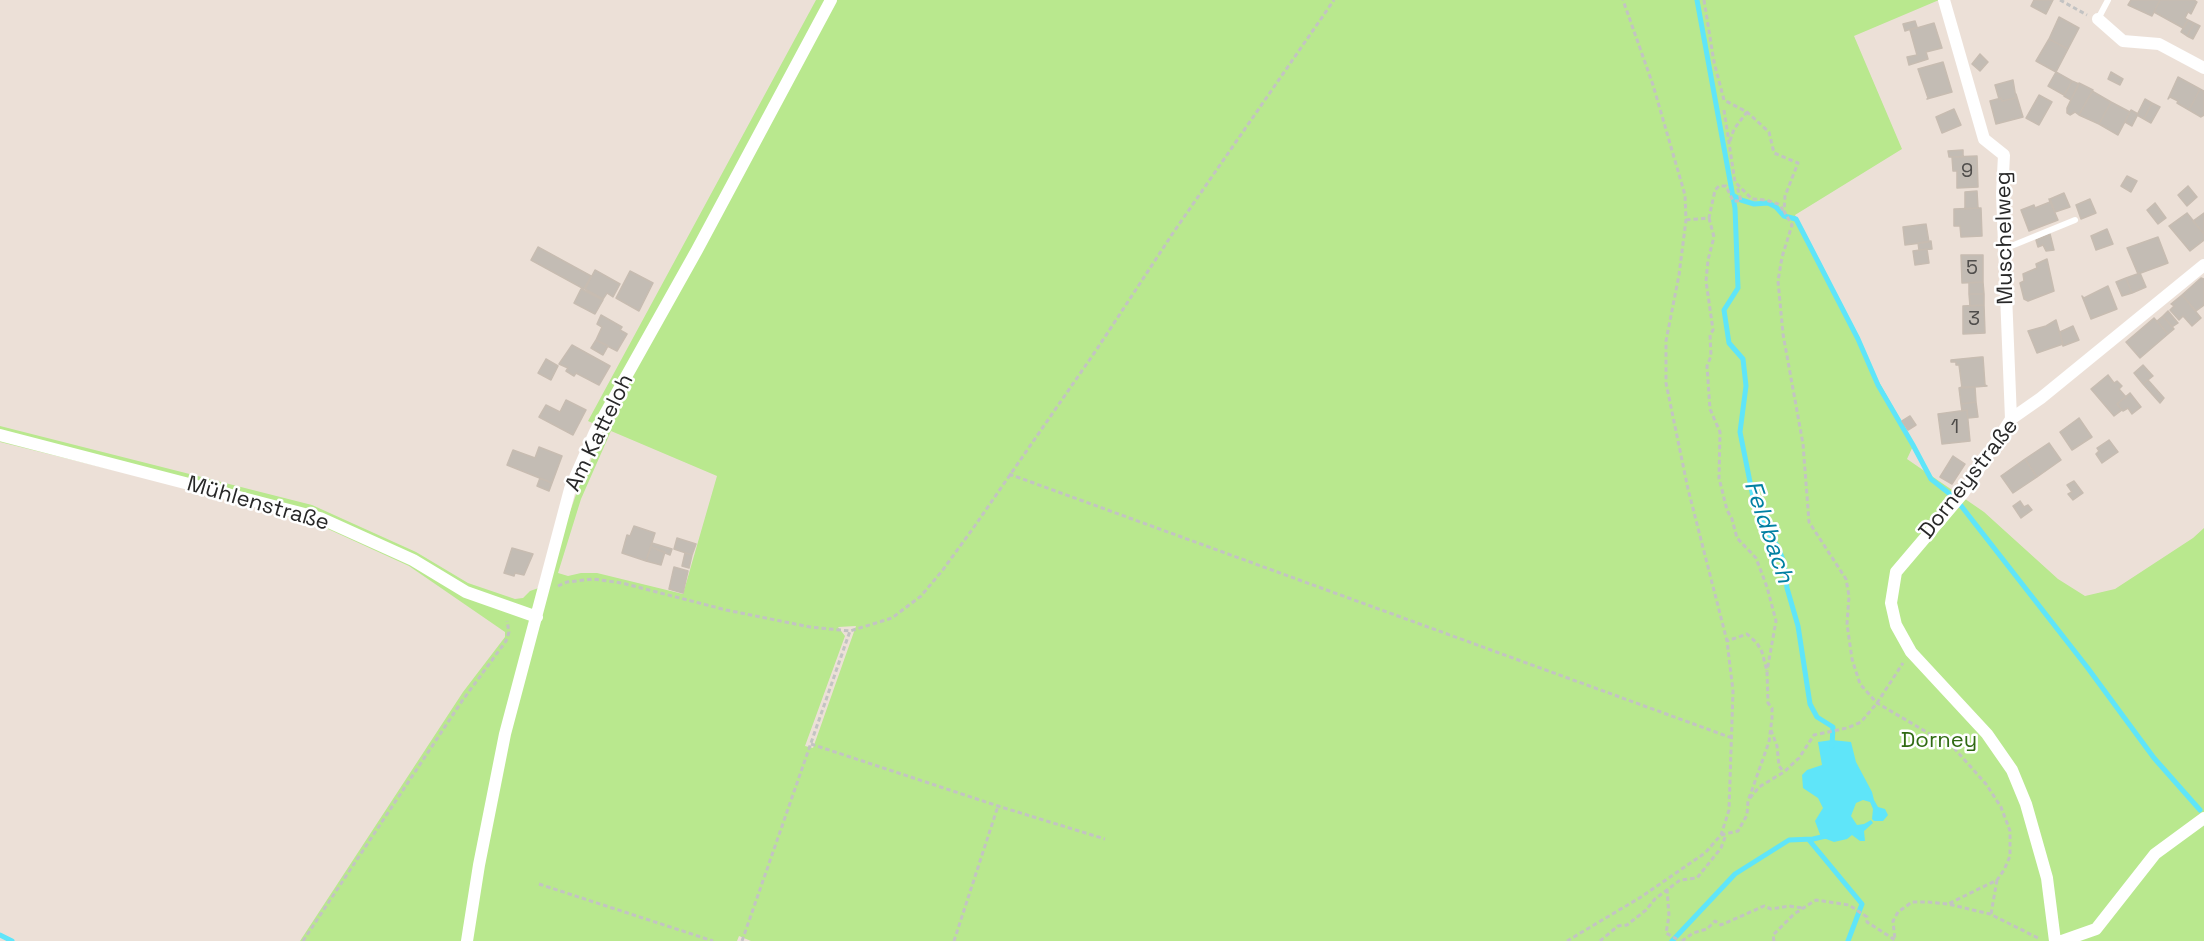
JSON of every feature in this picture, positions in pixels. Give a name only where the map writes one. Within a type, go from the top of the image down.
[{"type":"street","name":"Am Katteloh","points":[[467,941],[479,865],[505,734],[570,489],[595,432],[697,250],[831,0]]},
{"type":"street","name":"Muschelweg","points":[[1944,0],[1984,139],[2004,154],[2002,194],[2011,419]]},
{"type":"street","points":[[2098,19],[2123,41],[2159,44],[2204,68]]},
{"type":"street","name":"Dorneystraße","points":[[2055,941],[2046,878],[2026,804],[2012,770],[1987,734],[1911,652],[1896,625],[1891,603],[1896,572],[1964,492],[2011,419],[2041,398],[2204,265]]},
{"type":"street","name":"Mühlenstraße","points":[[0,435],[320,518],[413,560],[466,592],[537,616]]},
{"type":"street","points":[[2062,941],[2096,928],[2155,854],[2204,818]]},
{"type":"lane","points":[[2098,19],[2108,0]]},
{"type":"lane","points":[[2004,249],[2075,220]]},
{"type":"path","points":[[553,588],[567,582],[593,579],[810,627],[850,631],[892,618],[921,596],[948,562],[1334,0]]},
{"type":"path","points":[[1567,941],[1686,868],[1705,853],[1720,835],[1730,810],[1733,691],[1727,640],[1688,489],[1666,383],[1666,341],[1686,220],[1685,195],[1670,140],[1623,0]]},
{"type":"path","points":[[1704,0],[1714,62],[1724,100],[1747,112],[1769,132],[1774,153],[1798,163],[1788,186],[1784,212]]},
{"type":"path","points":[[2060,0],[2098,19]]},
{"type":"path","points":[[1720,835],[1738,831],[1747,815],[1748,801],[1765,758],[1772,708],[1768,703],[1767,671],[1776,621],[1756,558],[1737,538],[1727,510],[1719,478],[1719,432],[1710,409],[1707,366],[1711,356],[1710,335],[1713,330],[1706,281],[1714,237],[1709,218],[1715,190],[1719,186],[1726,186],[1733,201],[1742,201],[1735,182],[1724,110]]},
{"type":"path","points":[[1729,144],[1734,129],[1747,112]]},
{"type":"path","points":[[1735,182],[1752,199],[1778,204],[1792,225],[1782,257],[1778,281],[1783,334],[1803,444],[1809,522],[1846,579],[1849,596],[1847,624],[1852,658],[1860,684],[1877,703],[1954,748],[1986,784],[2001,807],[2010,831],[2010,856],[1997,880],[1990,915]]},
{"type":"path","points":[[1686,220],[1709,218]]},
{"type":"path","points":[[1009,474],[1732,738]]},
{"type":"path","points":[[303,941],[462,701],[506,641],[508,632],[504,604]]},
{"type":"path","points":[[742,941],[850,631]]},
{"type":"path","points":[[1727,640],[1747,634],[1752,637],[1762,652],[1767,671]]},
{"type":"path","points":[[1748,801],[1759,787],[1785,772],[1799,758],[1814,735],[1847,728],[1861,722],[1877,703],[1911,652]]},
{"type":"path","points":[[1770,728],[1777,746],[1779,766],[1785,772]]},
{"type":"path","points":[[811,744],[1105,839]]},
{"type":"path","points":[[954,941],[998,806]]},
{"type":"path","points":[[1600,941],[1618,926],[1627,925],[1680,880],[1697,878],[1721,848],[1726,835]]},
{"type":"path","points":[[1948,904],[1997,880]]},
{"type":"path","points":[[539,884],[713,941]]},
{"type":"path","points":[[1667,889],[1670,916],[1666,933],[1681,941],[1693,933],[1707,929],[1715,921],[1721,925],[1764,906],[1771,909],[1789,906],[1803,908]]},
{"type":"path","points":[[1774,941],[1773,935],[1794,914],[1816,900],[1849,905],[1867,917],[1867,922],[1895,940]]},
{"type":"path","points":[[1895,940],[1893,921],[1898,912],[1912,902],[1928,902],[1948,904],[1990,915],[2048,941]]},
{"type":"green space","name":"Dorney","points":[[816,0],[1939,0],[1854,36],[1902,149],[1795,215],[1875,375],[1914,444],[1907,459],[1984,512],[2058,579],[2085,596],[2115,589],[2193,538],[2204,528],[2204,941],[751,941],[739,936],[737,941],[300,941],[463,692],[505,637],[505,632],[409,566],[328,529],[227,498],[0,442],[0,426],[312,505],[416,552],[468,583],[515,599],[523,598],[530,591],[550,584],[564,529],[578,489],[605,429],[588,421]],"holes":[[[611,431],[717,476],[683,594],[597,573],[568,576],[558,573],[581,499]],[[856,626],[813,748],[805,746],[845,636],[838,627]]]},
{"type":"water","points":[[1832,740],[1851,742],[1856,762],[1874,800],[1878,807],[1885,809],[1888,815],[1883,821],[1874,821],[1870,802],[1863,800],[1856,803],[1851,816],[1857,825],[1871,820],[1873,823],[1864,831],[1865,841],[1860,841],[1852,835],[1847,839],[1834,842],[1821,837],[1815,821],[1823,808],[1818,798],[1803,788],[1802,775],[1807,770],[1822,765],[1818,742]]},
{"type":"building","points":[[2034,0],[2053,0],[2046,14],[2031,6]]},
{"type":"building","points":[[2131,0],[2160,0],[2152,16],[2128,5]]},
{"type":"building","points":[[2160,0],[2194,0],[2197,2],[2191,14],[2188,12],[2185,18],[2188,20],[2183,28],[2154,12]]},
{"type":"building","points":[[2059,17],[2079,28],[2068,49],[2049,39]]},
{"type":"building","points":[[2188,20],[2194,23],[2187,36],[2181,32]]},
{"type":"building","points":[[1915,21],[1917,27],[1905,31],[1903,24]]},
{"type":"building","points":[[1934,23],[1942,48],[1926,52],[1928,59],[1909,65],[1907,57],[1917,55],[1910,30]]},
{"type":"building","points":[[2194,23],[2200,26],[2193,39],[2187,36]]},
{"type":"building","points":[[2049,39],[2068,49],[2056,72],[2036,61]]},
{"type":"building","points":[[1980,54],[1988,62],[1980,71],[1972,64]]},
{"type":"building","points":[[1943,62],[1952,92],[1927,99],[1918,69]]},
{"type":"building","points":[[2056,72],[2072,81],[2064,95],[2048,86]]},
{"type":"building","points":[[2111,72],[2123,79],[2120,85],[2108,79]]},
{"type":"building","points":[[2178,77],[2200,89],[2189,110],[2177,103],[2178,101],[2170,97],[2168,99]]},
{"type":"building","points":[[2013,80],[2016,98],[2002,101],[2001,98],[1999,99],[1995,85]]},
{"type":"building","points":[[2072,81],[2079,84],[2071,100],[2064,96]]},
{"type":"building","points":[[2079,83],[2093,90],[2079,115],[2075,112],[2070,115],[2067,113],[2067,108]]},
{"type":"building","points":[[2200,89],[2204,91],[2204,115],[2201,117],[2189,110]]},
{"type":"building","points":[[2092,91],[2111,102],[2099,124],[2079,115]]},
{"type":"building","points":[[2016,94],[2023,117],[1996,124],[1990,101],[2016,98]]},
{"type":"building","points":[[2039,95],[2052,102],[2039,125],[2026,118]]},
{"type":"building","points":[[2145,99],[2152,103],[2144,119],[2137,115]]},
{"type":"building","points":[[2111,102],[2130,112],[2118,135],[2099,124]]},
{"type":"building","points":[[2152,103],[2160,107],[2151,123],[2144,119]]},
{"type":"building","points":[[1954,109],[1961,125],[1942,133],[1936,117]]},
{"type":"building","points":[[2131,110],[2138,114],[2132,126],[2125,122]]},
{"type":"building","points":[[1963,150],[1963,157],[1949,157],[1948,151]]},
{"type":"building","points":[[1977,156],[1978,187],[1957,188],[1957,171],[1953,171],[1952,157]]},
{"type":"building","points":[[2127,176],[2137,181],[2131,192],[2121,186]]},
{"type":"building","points":[[2188,186],[2197,197],[2187,206],[2178,195]]},
{"type":"building","points":[[1977,191],[1978,208],[1965,209],[1965,192]]},
{"type":"building","points":[[2064,193],[2070,207],[2055,212],[2050,199]]},
{"type":"building","points":[[2049,199],[2058,220],[2029,231],[2021,210],[2034,205],[2035,208],[2050,202]]},
{"type":"building","points":[[2090,199],[2096,213],[2081,219],[2076,205]]},
{"type":"building","points":[[2155,203],[2166,218],[2158,224],[2147,210]]},
{"type":"building","points":[[1981,208],[1982,236],[1961,237],[1960,226],[1954,226],[1954,209]]},
{"type":"building","points":[[2187,213],[2204,234],[2204,240],[2190,251],[2169,226]]},
{"type":"building","points":[[2204,213],[2204,234],[2193,221]]},
{"type":"building","points":[[1926,224],[1929,242],[1905,245],[1903,227]]},
{"type":"building","points":[[2107,229],[2113,244],[2096,250],[2091,236]]},
{"type":"building","points":[[2050,234],[2054,250],[2046,251],[2043,245],[2038,247],[2036,240]]},
{"type":"building","points":[[2158,237],[2168,263],[2138,274],[2127,248]]},
{"type":"building","points":[[1931,241],[1932,249],[1919,250],[1918,243]]},
{"type":"building","points":[[538,247],[591,276],[584,289],[531,260]]},
{"type":"building","points":[[1927,249],[1929,263],[1915,265],[1913,251]]},
{"type":"building","points":[[1961,255],[1983,255],[1983,282],[1962,283]]},
{"type":"building","points":[[2047,259],[2054,291],[2028,301],[2024,299],[2020,283],[2024,281],[2023,274],[2037,268],[2036,264]]},
{"type":"building","points":[[595,270],[620,284],[613,297],[607,293],[603,299],[585,289]]},
{"type":"building","points":[[630,271],[653,283],[639,311],[616,298]]},
{"type":"building","points":[[2140,273],[2146,287],[2132,293],[2126,278]]},
{"type":"building","points":[[2126,278],[2132,293],[2122,296],[2116,282]]},
{"type":"building","points":[[2201,278],[2204,279],[2204,305],[2196,311],[2182,295]]},
{"type":"building","points":[[1983,282],[1984,294],[1969,294],[1969,283]]},
{"type":"building","points":[[2108,286],[2117,309],[2091,319],[2082,296],[2084,298]]},
{"type":"building","points":[[581,289],[603,300],[595,314],[574,303]]},
{"type":"building","points":[[1969,294],[1984,294],[1984,305],[1970,306]]},
{"type":"building","points":[[2182,295],[2201,318],[2192,326],[2183,316],[2179,320],[2170,310],[2174,306],[2171,304]]},
{"type":"building","points":[[1984,305],[1985,333],[1963,334],[1963,306]]},
{"type":"building","points":[[2168,311],[2178,323],[2172,327],[2163,316]]},
{"type":"building","points":[[601,315],[622,327],[620,330],[627,334],[617,351],[596,340],[602,327],[597,324]]},
{"type":"building","points":[[2163,316],[2174,329],[2168,334],[2157,321]]},
{"type":"building","points":[[2154,318],[2168,334],[2140,358],[2126,342]]},
{"type":"building","points":[[2056,320],[2063,344],[2037,353],[2028,331],[2046,326]]},
{"type":"building","points":[[2073,326],[2079,340],[2063,346],[2060,332]]},
{"type":"building","points":[[596,340],[608,346],[603,355],[591,348]]},
{"type":"building","points":[[572,345],[610,366],[599,385],[576,373],[574,376],[566,371],[568,368],[559,364]]},
{"type":"building","points":[[1983,357],[1985,385],[1987,386],[1962,388],[1959,365],[1951,360]]},
{"type":"building","points":[[546,359],[558,366],[551,380],[538,373]]},
{"type":"building","points":[[2143,365],[2153,376],[2143,384],[2134,373]]},
{"type":"building","points":[[2108,375],[2114,383],[2117,381],[2122,386],[2119,389],[2126,397],[2117,404],[2122,410],[2114,416],[2091,389]]},
{"type":"building","points":[[2148,380],[2164,398],[2160,403],[2143,384]]},
{"type":"building","points":[[1975,387],[1976,402],[1961,404],[1959,388]]},
{"type":"building","points":[[2130,393],[2141,407],[2132,414],[2128,408],[2123,411],[2117,404]]},
{"type":"building","points":[[566,400],[586,410],[573,435],[539,417],[546,405],[560,412]]},
{"type":"building","points":[[1976,402],[1978,417],[1968,418],[1967,410],[1962,411],[1961,404]]},
{"type":"building","points":[[1967,410],[1970,441],[1942,444],[1938,414]]},
{"type":"building","points":[[1910,416],[1916,425],[1908,430],[1902,421]]},
{"type":"building","points":[[2079,418],[2092,437],[2072,450],[2060,432]]},
{"type":"building","points":[[2109,440],[2118,452],[2102,463],[2096,454],[2099,451],[2097,448]]},
{"type":"building","points":[[2049,443],[2061,460],[2037,477],[2025,459]]},
{"type":"building","points":[[539,447],[562,456],[552,483],[507,465],[513,450],[535,458]]},
{"type":"building","points":[[1953,456],[1965,464],[1952,484],[1940,477]]},
{"type":"building","points":[[2025,459],[2037,477],[2013,493],[2001,476]]},
{"type":"building","points":[[540,478],[552,483],[549,491],[537,486]]},
{"type":"building","points":[[2074,481],[2083,493],[2073,500],[2068,494],[2072,492],[2067,485]]},
{"type":"building","points":[[2020,501],[2024,507],[2028,505],[2032,510],[2021,518],[2013,506]]},
{"type":"building","points":[[634,526],[655,533],[646,561],[622,553],[627,535],[630,536]]},
{"type":"building","points":[[677,538],[696,544],[692,555],[674,549]]},
{"type":"building","points":[[652,543],[672,549],[670,555],[651,547]]},
{"type":"building","points":[[651,547],[665,552],[661,565],[646,561]]},
{"type":"building","points":[[512,548],[533,554],[524,575],[515,573],[514,576],[504,573]]},
{"type":"building","points":[[685,553],[692,555],[689,568],[682,566]]},
{"type":"building","points":[[674,567],[688,571],[683,593],[669,589]]},
{"type":"waterway","name":"Feldbach","points":[[1697,0],[1735,208],[1738,288],[1724,310],[1729,343],[1743,359],[1746,386],[1740,432],[1754,502],[1784,563],[1787,588],[1798,626],[1810,704],[1817,717],[1833,727],[1832,746]]},
{"type":"waterway","points":[[1733,195],[1754,204],[1768,203],[1776,207],[1784,216],[1796,219],[1858,339],[1878,385],[1931,479],[1955,498],[2087,667],[2154,758],[2200,810]]},
{"type":"waterway","name":"Feldbach","points":[[1672,941],[1735,874],[1789,840],[1826,836]]},
{"type":"waterway","points":[[1809,840],[1862,904],[1848,941]]},
{"type":"waterway","points":[[0,935],[12,941]]}]
